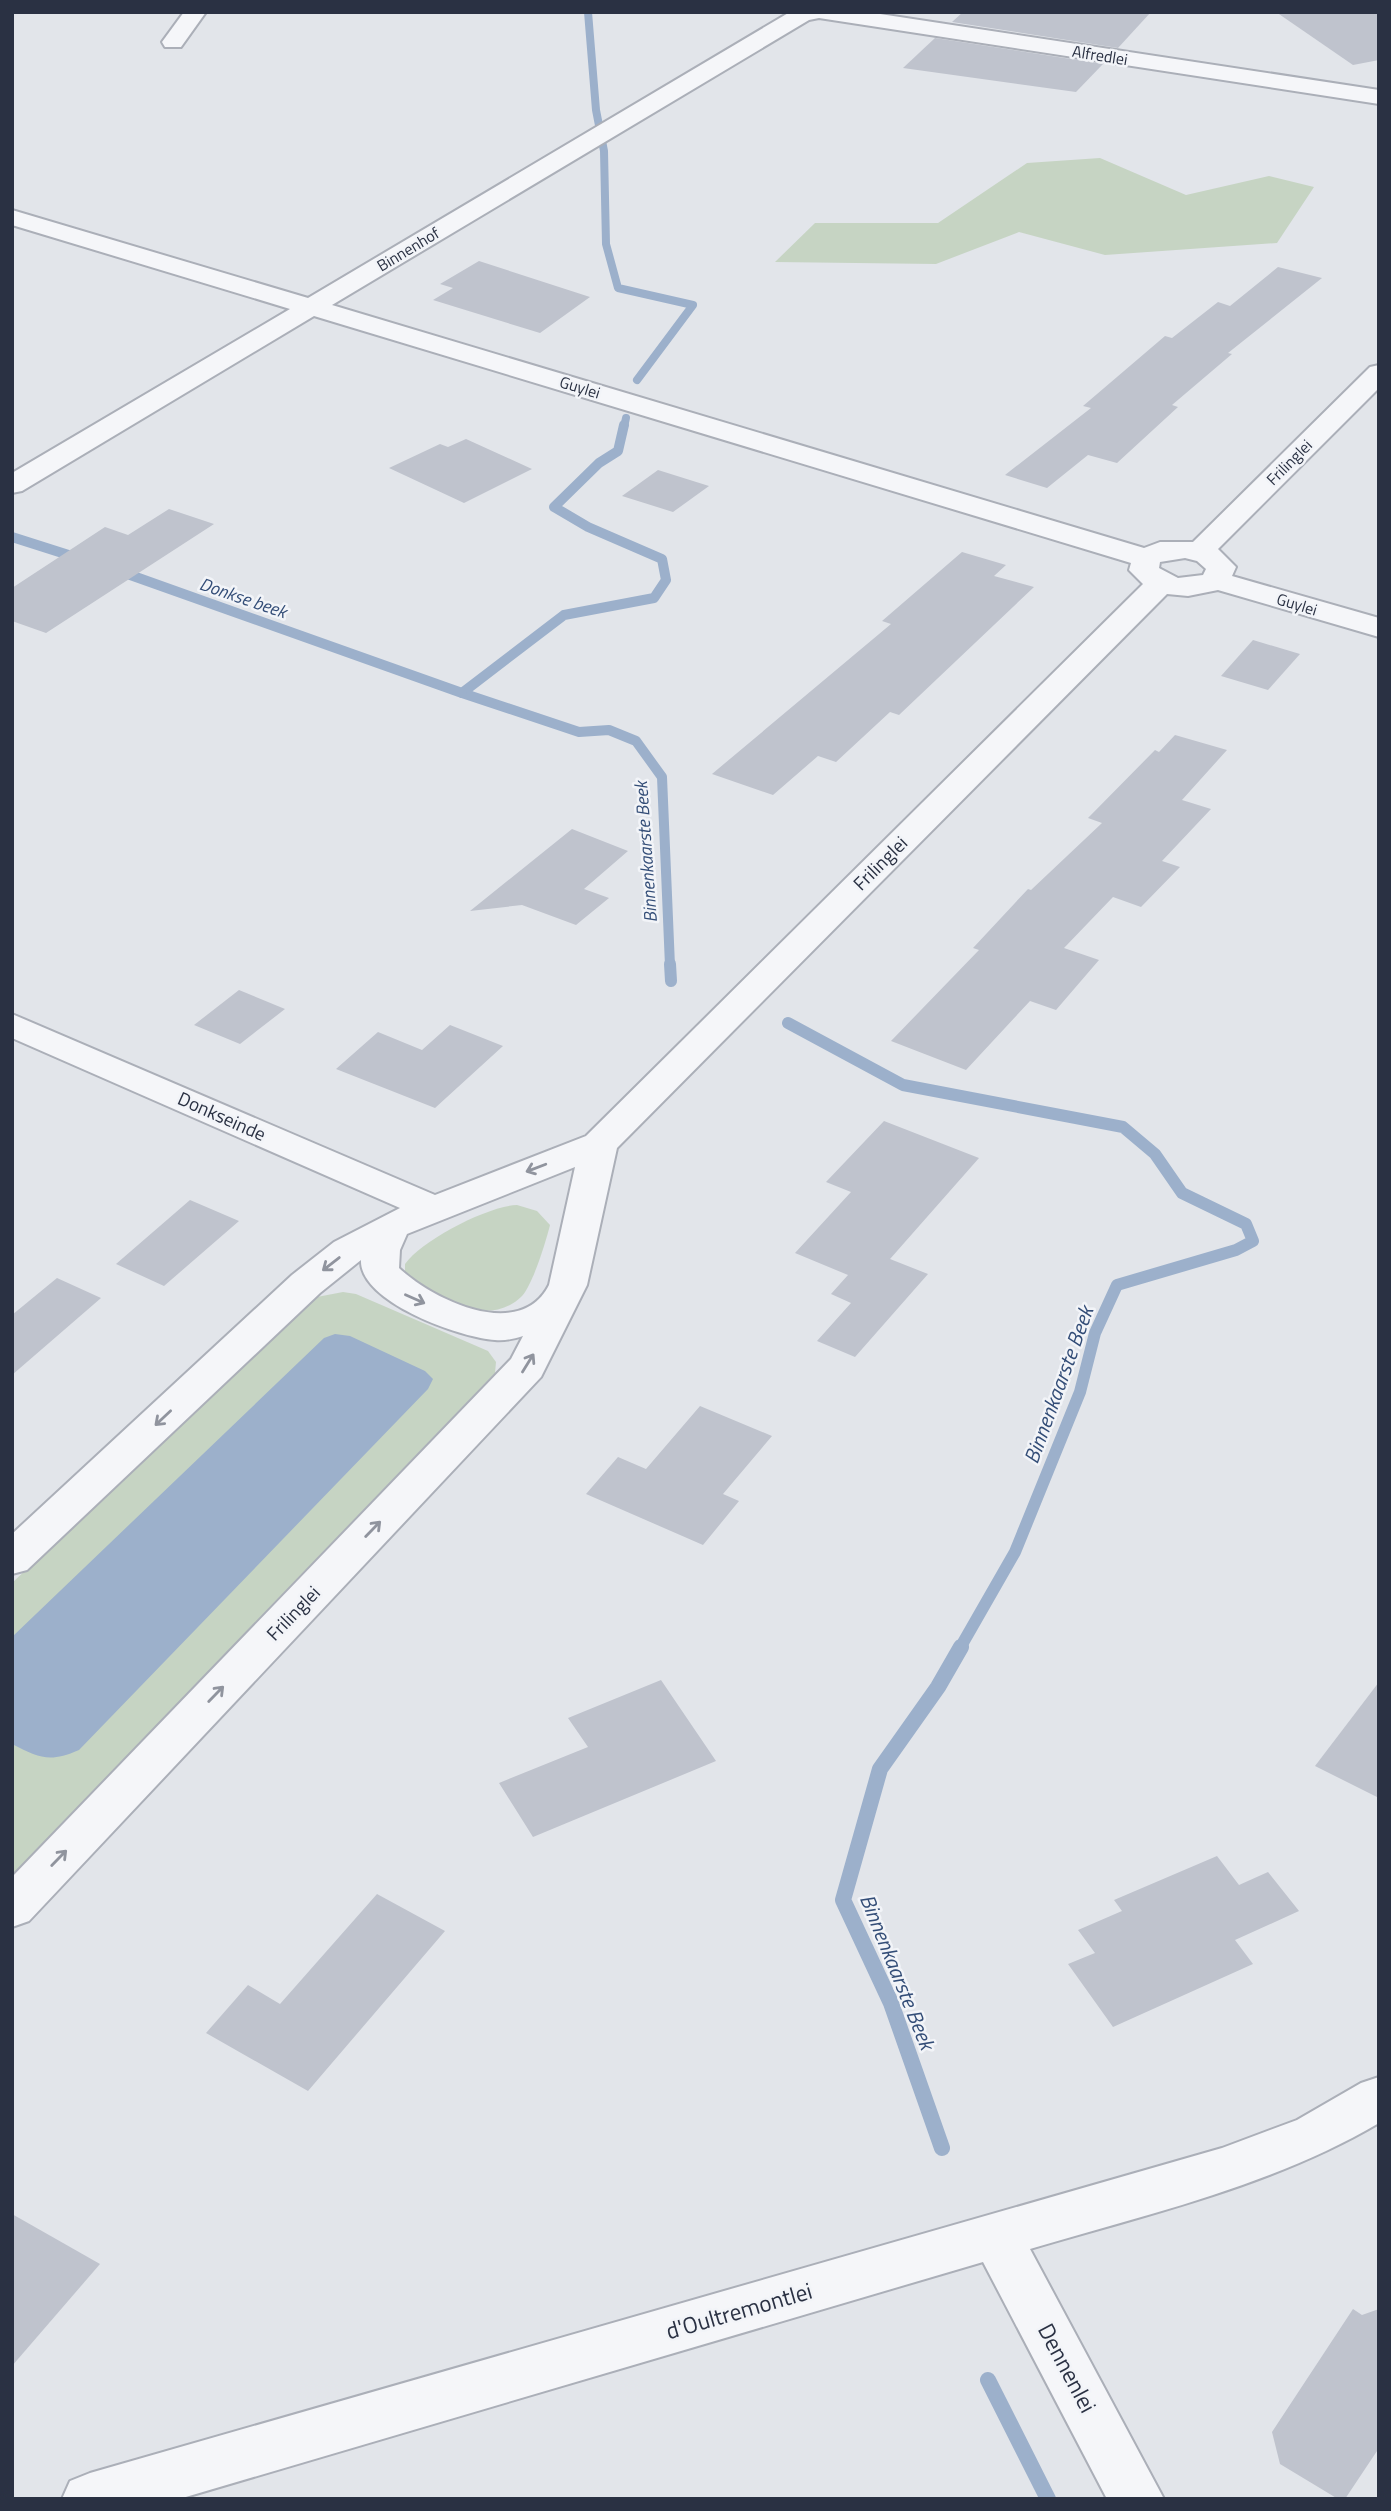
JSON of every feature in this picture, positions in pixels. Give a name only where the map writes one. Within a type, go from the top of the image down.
[{"type":"street","points":[[173,42],[195,12]]},
{"type":"street","name":"Alfredlei","points":[[814,13],[1379,97]]},
{"type":"street","name":"Binnenhof","points":[[12,485],[311,306],[814,13]]},
{"type":"street","name":"Guylei","points":[[12,217],[311,306],[1154,570]]},
{"type":"street","name":"Frilinglei","points":[[1199,552],[1379,373]]},
{"type":"street","points":[[1173,549],[1199,552],[1216,560],[1221,567],[1216,580],[1188,587],[1154,570],[1173,549]]},
{"type":"street","name":"Frilinglei","points":[[12,1559],[306,1284],[348,1251],[391,1226],[432,1208],[599,1143],[1154,570]]},
{"type":"street","name":"Guylei","points":[[1216,580],[1379,628]]},
{"type":"street","name":"Donkseinde","points":[[12,1025],[432,1208]]},
{"type":"street","name":"Frilinglei","points":[[12,1908],[527,1367],[568,1285],[599,1143]]},
{"type":"street","points":[[391,1226],[381,1250],[380,1271],[399,1292],[483,1329],[530,1322],[557,1306]]},
{"type":"street","name":"d'Oultremontlei","points":[[90,2499],[997,2238],[1226,2169],[1314,2134],[1379,2098]]},
{"type":"street","name":"Dennenlei","points":[[997,2238],[1136,2499]]},
{"type":"green space","points":[[1100,158],[1186,195],[1269,176],[1314,187],[1277,243],[1105,255],[1019,232],[936,264],[775,262],[815,223],[938,223],[1027,163]]},
{"type":"green space","points":[[517,1205],[537,1211],[550,1225],[526,1290],[509,1306],[494,1310],[462,1307],[430,1293],[405,1275],[405,1264],[440,1235],[490,1211]]},
{"type":"green space","points":[[343,1292],[356,1294],[488,1351],[496,1362],[495,1373],[12,1876],[12,1583],[302,1309],[317,1297]]},
{"type":"water","points":[[335,1334],[350,1336],[425,1371],[433,1379],[428,1389],[79,1750],[52,1758],[30,1753],[12,1744],[12,1637],[324,1338]]},
{"type":"building","points":[[963,12],[1151,12],[1118,48],[952,22]]},
{"type":"building","points":[[1276,12],[1379,12],[1379,60],[1353,65]]},
{"type":"building","points":[[935,38],[1103,64],[1076,92],[903,68]]},
{"type":"building","points":[[479,261],[590,297],[540,333],[433,300],[453,288],[440,284]]},
{"type":"building","points":[[1278,267],[1322,278],[1228,353],[1232,354],[1172,405],[1178,407],[1117,463],[1088,455],[1047,488],[1005,475],[1091,408],[1083,406],[1165,336],[1172,338],[1218,302],[1230,306]]},
{"type":"building","points":[[466,439],[532,469],[464,503],[389,468],[440,444],[448,447]]},
{"type":"building","points":[[658,470],[709,486],[673,512],[622,496]]},
{"type":"building","points":[[169,509],[214,524],[46,633],[12,621],[12,588],[105,527],[128,535]]},
{"type":"building","points":[[962,552],[1006,565],[994,576],[1034,587],[899,715],[890,712],[836,762],[818,756],[773,795],[712,774],[891,624],[882,621]]},
{"type":"building","points":[[1253,640],[1300,654],[1268,690],[1221,676]]},
{"type":"building","points":[[1175,735],[1227,750],[1182,800],[1211,809],[1162,861],[1180,867],[1141,907],[1113,897],[1064,948],[1099,960],[1056,1010],[1030,1001],[966,1070],[891,1041],[979,950],[973,948],[1028,889],[1031,890],[1102,823],[1088,818],[1155,750],[1159,752]]},
{"type":"building","points":[[572,829],[628,851],[584,889],[609,898],[576,925],[522,905],[470,911]]},
{"type":"building","points":[[239,990],[285,1009],[240,1044],[194,1025]]},
{"type":"building","points":[[450,1025],[503,1046],[435,1108],[336,1069],[378,1032],[422,1050]]},
{"type":"building","points":[[884,1121],[979,1158],[890,1259],[928,1274],[855,1357],[817,1341],[851,1303],[831,1294],[848,1275],[795,1253],[851,1192],[826,1182]]},
{"type":"building","points":[[190,1200],[239,1221],[164,1286],[116,1264]]},
{"type":"building","points":[[57,1278],[101,1298],[12,1375],[12,1315]]},
{"type":"building","points":[[700,1406],[772,1436],[723,1494],[739,1501],[703,1545],[586,1494],[618,1457],[646,1469]]},
{"type":"building","points":[[661,1680],[716,1761],[533,1837],[499,1783],[588,1747],[568,1718]]},
{"type":"building","points":[[1379,1682],[1379,1798],[1315,1766]]},
{"type":"building","points":[[1217,1856],[1239,1885],[1268,1872],[1299,1911],[1235,1940],[1253,1964],[1113,2027],[1068,1964],[1095,1953],[1078,1930],[1122,1911],[1114,1900]]},
{"type":"building","points":[[377,1894],[445,1931],[308,2091],[206,2033],[248,1985],[280,2004]]},
{"type":"building","points":[[12,2214],[100,2264],[12,2366]]},
{"type":"building","points":[[1353,2309],[1362,2315],[1379,2309],[1379,2448],[1345,2499],[1338,2499],[1280,2464],[1272,2432]]},
{"type":"waterway","name":"Binnenkaarste Beek","points":[[588,12],[596,110],[604,151],[606,244],[618,288],[693,305],[637,380]]},
{"type":"waterway","name":"Binnenkaarste Beek","points":[[624,427],[626,418]]},
{"type":"waterway","name":"Binnenkaarste Beek","points":[[462,693],[564,615],[654,598],[666,580],[662,559],[588,527],[554,507],[599,463],[618,451],[624,425]]},
{"type":"waterway","name":"Donkse beek","points":[[12,537],[78,558]]},
{"type":"waterway","name":"Donkse beek","points":[[119,571],[462,693]]},
{"type":"waterway","name":"Binnenkaarste Beek","points":[[462,693],[579,732],[609,730],[636,741],[662,777],[670,966]]},
{"type":"waterway","name":"Binnenkaarste Beek","points":[[670,964],[671,981]]},
{"type":"waterway","name":"Binnenkaarste Beek","points":[[788,1023],[903,1085],[1123,1127],[1155,1154],[1182,1193],[1246,1224],[1253,1241],[1236,1250],[1117,1285],[1095,1333],[1080,1392],[1015,1552],[960,1648]]},
{"type":"waterway","name":"Binnenkaarste Beek","points":[[942,2148],[891,2003],[843,1900],[880,1769],[938,1687],[961,1647]]},
{"type":"waterway","name":"Binnenkaarste Beek","points":[[988,2380],[1048,2499]]}]
